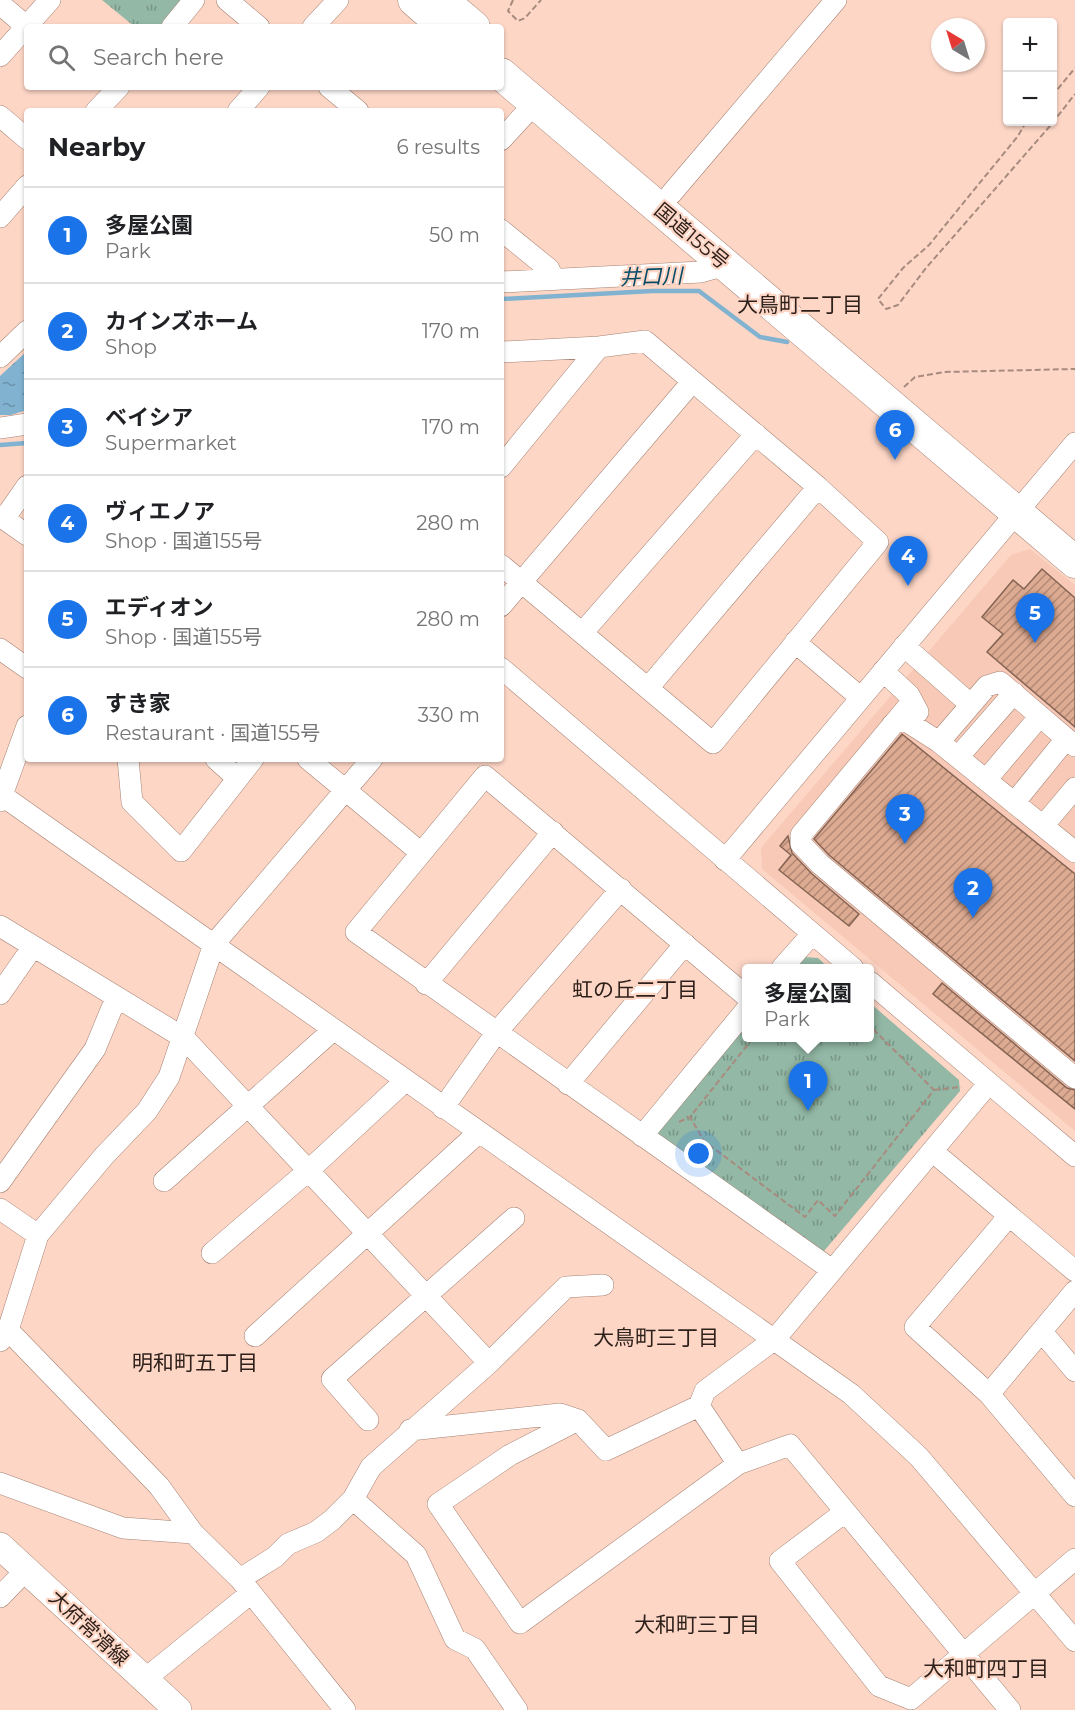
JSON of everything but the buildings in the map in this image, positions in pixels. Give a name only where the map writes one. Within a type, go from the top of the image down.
[{"type":"highway","points":[[414,0],[442,24]]},
{"type":"highway","points":[[442,0],[470,24]]},
{"type":"highway","name":"国道155号","points":[[504,53],[902,388],[1023,505],[1075,562]]},
{"type":"highway","name":"国道155号","points":[[504,77],[726,265],[1023,505],[1075,534]]},
{"type":"main road","name":"大府常滑線","points":[[0,1546],[178,1710]]},
{"type":"street","points":[[28,24],[50,0]]},
{"type":"street","points":[[174,24],[194,0]]},
{"type":"street","points":[[227,0],[255,24]]},
{"type":"street","points":[[316,24],[338,0]]},
{"type":"street","points":[[671,194],[836,0]]},
{"type":"street","points":[[0,4],[24,24]]},
{"type":"street","points":[[0,56],[24,28]]},
{"type":"street","points":[[99,108],[116,90]]},
{"type":"street","points":[[241,108],[256,90]]},
{"type":"street","points":[[333,90],[354,108]]},
{"type":"street","points":[[504,137],[535,103]]},
{"type":"street","points":[[0,116],[24,136]]},
{"type":"street","points":[[0,217],[24,189]]},
{"type":"street","points":[[504,232],[549,269],[554,278]]},
{"type":"street","points":[[504,282],[701,272],[726,265]]},
{"type":"street","points":[[0,357],[24,334]]},
{"type":"street","points":[[504,352],[599,347],[645,341],[818,487],[878,542],[713,743],[504,568]]},
{"type":"street","points":[[504,463],[599,347]]},
{"type":"street","points":[[504,602],[692,382]]},
{"type":"street","points":[[0,428],[24,424]]},
{"type":"street","points":[[583,632],[756,434]]},
{"type":"street","points":[[725,860],[1075,443]]},
{"type":"street","points":[[648,688],[818,487]]},
{"type":"street","points":[[24,490],[2,518],[24,533]]},
{"type":"street","points":[[795,642],[861,698]]},
{"type":"street","points":[[904,646],[970,704]]},
{"type":"street","points":[[0,649],[24,666]]},
{"type":"street","points":[[504,671],[847,964]]},
{"type":"street","points":[[883,671],[909,695],[911,703],[939,742]]},
{"type":"street","points":[[939,742],[987,686],[1000,682],[1014,693],[1071,742],[1014,802]]},
{"type":"street","points":[[958,757],[1014,693]]},
{"type":"street","points":[[911,703],[801,835],[801,844],[813,858],[1075,1078]]},
{"type":"street","points":[[986,780],[1040,716]]},
{"type":"street","points":[[892,725],[903,719],[939,742],[1043,826],[1074,848]]},
{"type":"street","points":[[24,734],[1,797],[214,944],[332,1030],[851,1394],[919,1458],[1075,1641]]},
{"type":"street","points":[[128,762],[132,802],[181,851],[250,762]]},
{"type":"street","points":[[219,762],[237,778]]},
{"type":"street","points":[[311,762],[420,852]]},
{"type":"street","points":[[345,1710],[245,1586],[193,1533],[159,1486],[4,1336],[38,1235],[104,1156],[147,1111],[170,1077],[214,944],[369,762]]},
{"type":"street","points":[[742,992],[485,776],[356,932],[496,1034],[832,1270]]},
{"type":"street","points":[[1043,826],[1075,788]]},
{"type":"street","points":[[426,984],[553,832]]},
{"type":"street","points":[[443,1108],[496,1034],[621,889]]},
{"type":"street","points":[[0,926],[32,948],[184,1038],[489,1362]]},
{"type":"street","points":[[786,964],[812,934]]},
{"type":"street","points":[[568,1084],[686,944]]},
{"type":"street","points":[[0,994],[32,948]]},
{"type":"street","points":[[874,985],[1075,1155]]},
{"type":"street","points":[[0,1182],[95,1049],[116,998]]},
{"type":"street","points":[[642,1136],[742,1016]]},
{"type":"street","points":[[164,1181],[332,1030]]},
{"type":"street","points":[[212,1253],[308,1171],[405,1081]]},
{"type":"street","points":[[410,1430],[560,1414],[578,1420],[606,1450],[699,1406],[705,1391],[775,1339],[989,1083]]},
{"type":"street","points":[[255,1336],[478,1133]]},
{"type":"street","points":[[932,1151],[1075,1271]]},
{"type":"street","points":[[0,1209],[38,1235]]},
{"type":"street","points":[[1009,1216],[915,1327],[989,1394],[1075,1496]]},
{"type":"street","points":[[368,1420],[332,1379],[514,1218]]},
{"type":"street","points":[[145,1679],[288,1544],[316,1532],[332,1520],[353,1499],[371,1467],[489,1362],[566,1287],[603,1285]]},
{"type":"street","points":[[989,1394],[1075,1291]]},
{"type":"street","points":[[1042,1332],[1075,1371]]},
{"type":"street","points":[[699,1406],[738,1464]]},
{"type":"street","points":[[578,1420],[510,1455],[438,1504],[520,1623],[738,1464],[790,1445],[1010,1710]]},
{"type":"street","points":[[0,1483],[123,1528],[193,1533]]},
{"type":"street","points":[[353,1499],[416,1555],[455,1639],[475,1649],[517,1710]]},
{"type":"street","points":[[845,1512],[780,1561],[879,1686],[911,1699],[1075,1559]]},
{"type":"street","points":[[0,1597],[26,1570]]},
{"type":"path","points":[[513,0],[508,11],[518,21],[525,18],[541,0]]},
{"type":"path","points":[[1057,91],[1075,68]]},
{"type":"path","points":[[1057,117],[1075,94]]},
{"type":"path","points":[[1024,126],[956,213],[929,245],[903,268],[878,299],[886,309],[892,309],[898,305],[926,267],[1050,126]]},
{"type":"path","points":[[902,388],[915,377],[944,372],[1075,369]]},
{"type":"path","points":[[750,1042],[690,1117],[704,1141],[805,1217],[818,1200],[835,1216],[934,1090],[874,1030]]},
{"type":"shaded area","points":[[1030,549],[1075,585],[1075,1131],[762,869],[761,848],[1011,555]]},
{"type":"green space","points":[[102,0],[187,0],[165,24],[131,24]]},
{"type":"green space","points":[[805,957],[818,958],[825,964],[798,964]]},
{"type":"green space","points":[[874,1006],[959,1080],[960,1091],[824,1251],[817,1251],[656,1139],[655,1131],[742,1030],[742,1042],[874,1042]]},
{"type":"water","points":[[24,354],[24,411],[11,415],[0,415],[0,376]]},
{"type":"waterway","name":"井口川","points":[[504,299],[652,291],[699,291],[760,337],[787,342]]},
{"type":"waterway","name":"井口川","points":[[0,445],[24,443]]},
{"type":"place","name":"すき家","points":[[895,460]]},
{"type":"place","name":"ヴィエノア","points":[[908,586]]},
{"type":"place","name":"エディオン","points":[[1035,643]]},
{"type":"place","name":"ベイシア","points":[[905,844]]},
{"type":"place","name":"カインズホーム","points":[[973,918]]},
{"type":"place","name":"多屋公園","points":[[808,1111]]},
{"type":"district","name":"大鳥町二丁目","points":[[800,305]]},
{"type":"district","name":"虹の丘二丁目","points":[[635,990]]},
{"type":"district","name":"大鳥町三丁目","points":[[656,1338]]},
{"type":"district","name":"明和町五丁目","points":[[195,1363]]},
{"type":"district","name":"大和町三丁目","points":[[697,1625]]},
{"type":"district","name":"大和町四丁目","points":[[986,1669]]}]
